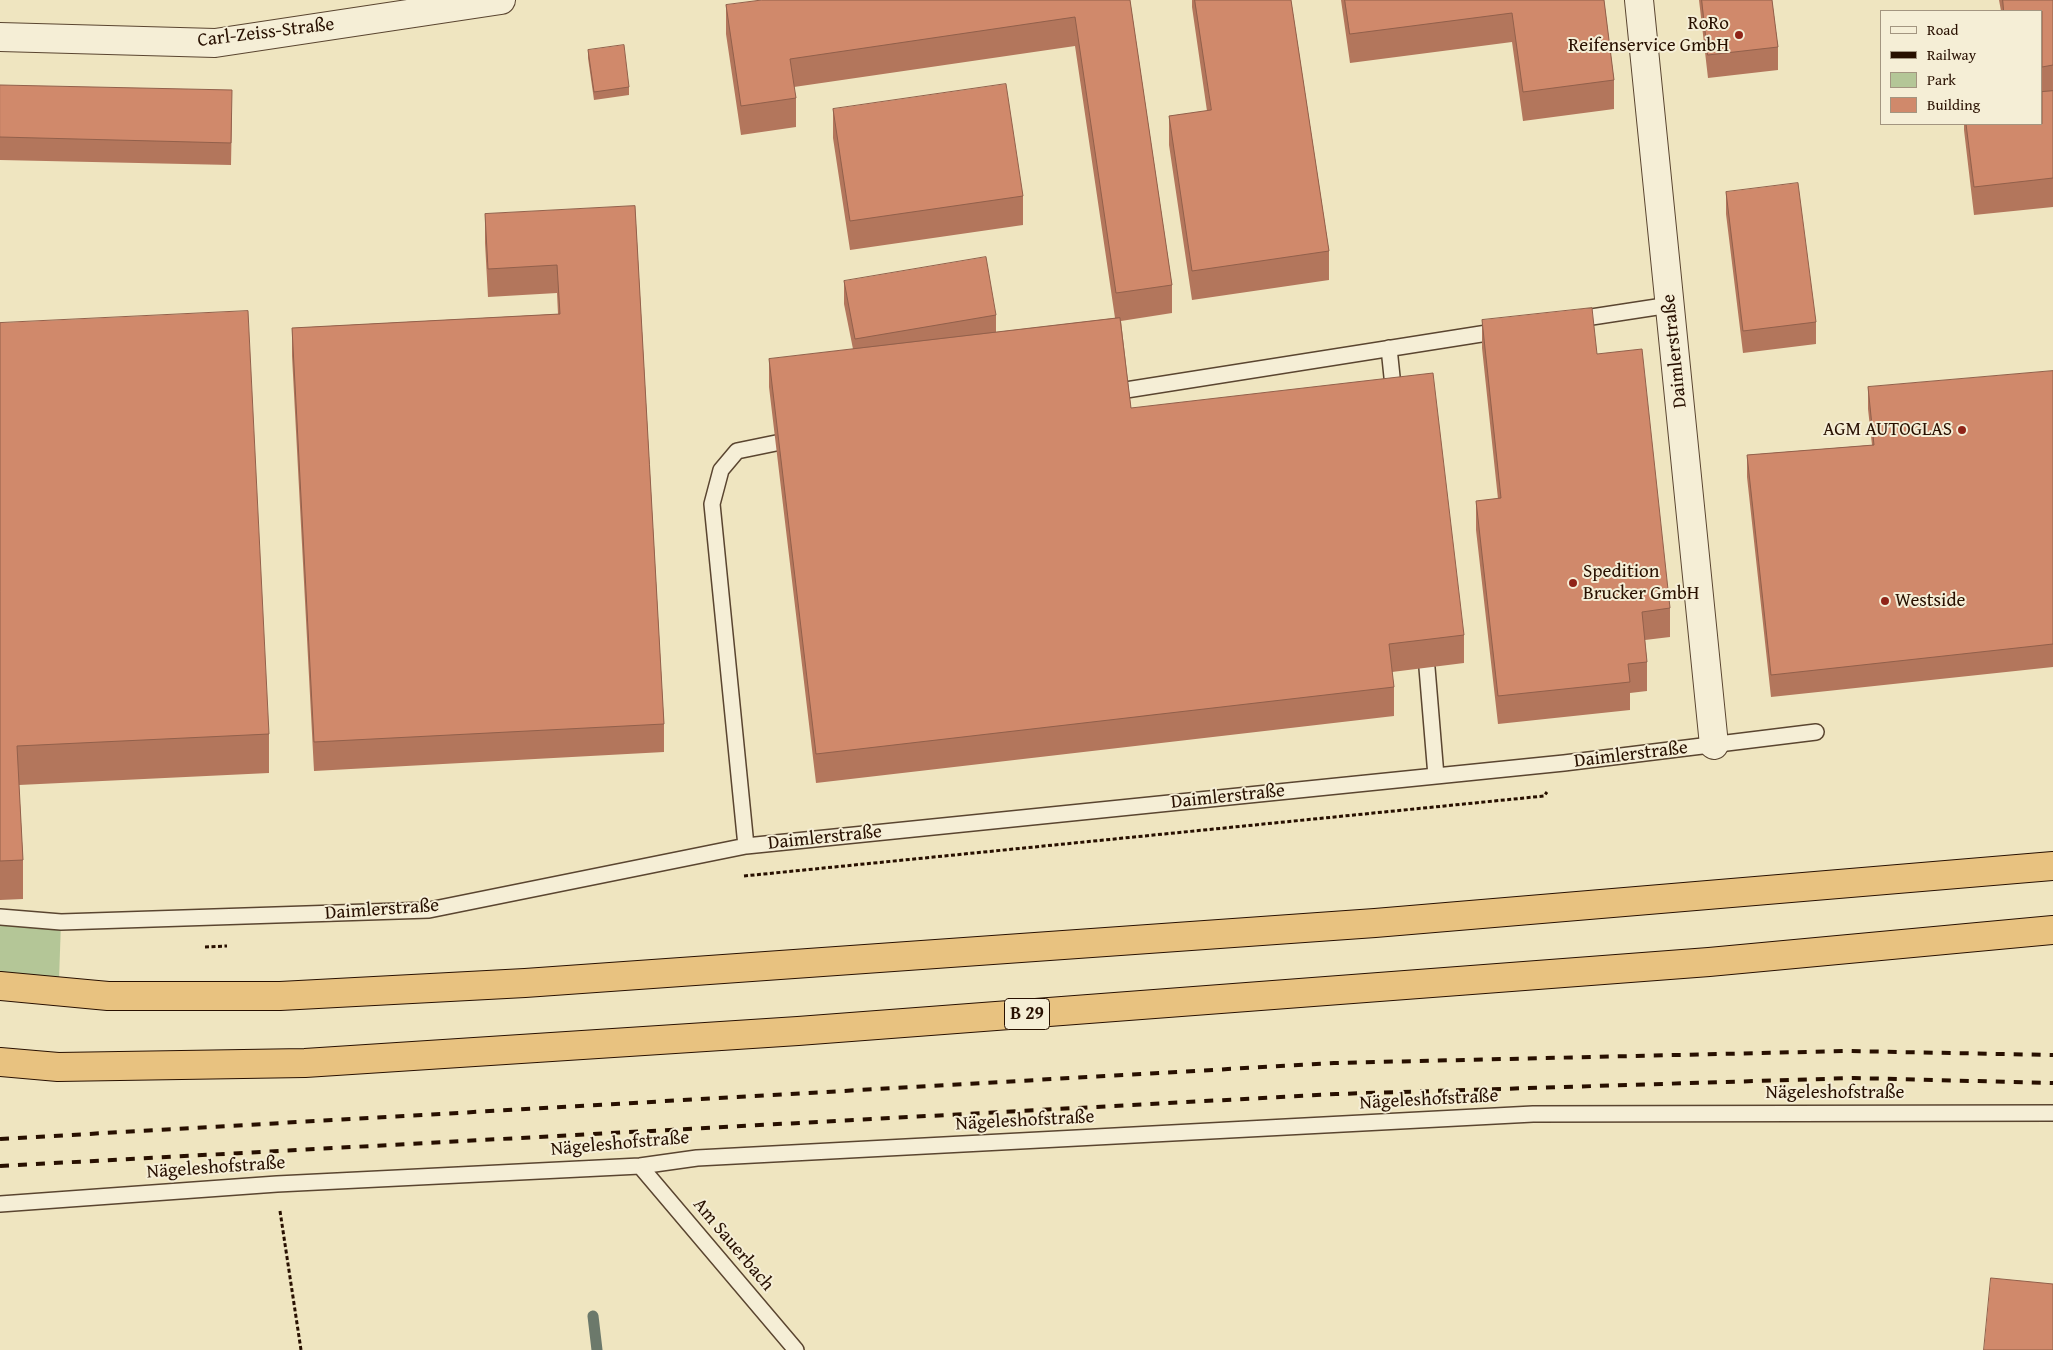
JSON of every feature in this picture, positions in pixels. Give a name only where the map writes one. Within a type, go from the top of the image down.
[{"type":"highway","points":[[0,986],[108,996],[280,996],[525,984],[1375,923],[2053,866]]},
{"type":"highway","name":"B 29","points":[[0,1062],[58,1066],[345,1061],[818,1030],[1709,962],[2053,930]]},
{"type":"street","name":"Carl-Zeiss-Straße","points":[[0,37],[215,42],[501,0]]},
{"type":"street","name":"Daimlerstraße","points":[[1639,0],[1714,745]]},
{"type":"lane","points":[[1554,323],[1670,305]]},
{"type":"lane","points":[[1126,390],[1515,329]]},
{"type":"lane","points":[[1389,348],[1395,406]]},
{"type":"lane","points":[[746,846],[712,504],[721,470],[737,451],[776,442]]},
{"type":"lane","points":[[1427,668],[1436,776]]},
{"type":"lane","points":[[1714,745],[1816,732]]},
{"type":"lane","name":"Daimlerstraße","points":[[2,918],[61,922],[429,910],[746,846],[1564,763],[1714,745]]},
{"type":"lane","name":"Nägeleshofstraße","points":[[0,1204],[276,1184],[640,1166],[697,1158],[1533,1114],[2053,1112]]},
{"type":"lane","name":"Am Sauerbach","points":[[640,1166],[796,1350]]},
{"type":"path","points":[[735,876],[1544,796],[1564,763]]},
{"type":"path","points":[[200,947],[237,946]]},
{"type":"path","points":[[276,1184],[301,1350]]},
{"type":"green space","points":[[0,917],[61,922],[59,980],[0,974]]},
{"type":"building","points":[[762,0],[1130,0],[1172,285],[1116,293],[1075,17],[790,59],[796,98],[741,106],[726,5]]},
{"type":"building","points":[[1195,0],[1291,0],[1329,251],[1192,271],[1169,116],[1211,110]]},
{"type":"building","points":[[1345,0],[1604,0],[1614,80],[1523,92],[1512,13],[1350,34]]},
{"type":"building","name":"RoRo Reifenservice GmbH","points":[[1702,0],[1772,0],[1778,47],[1708,55]]},
{"type":"building","points":[[2003,0],[2053,0],[2053,65],[2043,67],[2043,10],[2004,10]]},
{"type":"building","points":[[624,45],[629,87],[594,92],[588,50]]},
{"type":"building","points":[[1006,84],[1023,196],[850,221],[833,109]]},
{"type":"building","points":[[0,85],[232,90],[231,143],[0,137]]},
{"type":"building","points":[[2053,91],[2053,178],[1974,187],[1966,125],[2043,125],[2043,92]]},
{"type":"building","points":[[1798,183],[1816,322],[1743,331],[1726,192]]},
{"type":"building","points":[[635,206],[664,724],[314,742],[292,328],[560,314],[557,265],[488,269],[485,214]]},
{"type":"building","points":[[986,257],[996,315],[855,339],[844,281]]},
{"type":"building","name":"Spedition Brucker GmbH","points":[[1592,308],[1597,354],[1642,349],[1670,608],[1642,612],[1647,662],[1628,664],[1630,682],[1498,696],[1476,501],[1501,498],[1482,320]]},
{"type":"building","points":[[248,311],[269,734],[17,746],[23,860],[0,861],[0,323]]},
{"type":"building","points":[[1120,318],[1131,408],[1433,373],[1464,635],[1389,644],[1394,687],[816,754],[769,359]]},
{"type":"building","points":[[2053,371],[2053,644],[1771,675],[1747,455],[1874,445],[1868,387]]},
{"type":"building","points":[[1991,1278],[2053,1284],[2053,1350],[1984,1350]]},
{"type":"waterway","points":[[593,1316],[597,1350]]},
{"type":"railway","points":[[0,1139],[1334,1063],[1847,1051],[2053,1055]]},
{"type":"railway","points":[[0,1166],[1336,1094],[1854,1078],[2053,1083]]},
{"type":"place","name":"RoRo Reifenservice GmbH","points":[[1739,35]]},
{"type":"place","name":"AGM AUTOGLAS","points":[[1962,430]]},
{"type":"place","name":"Spedition Brucker GmbH","points":[[1573,583]]},
{"type":"place","name":"Westside","points":[[1885,601]]}]
